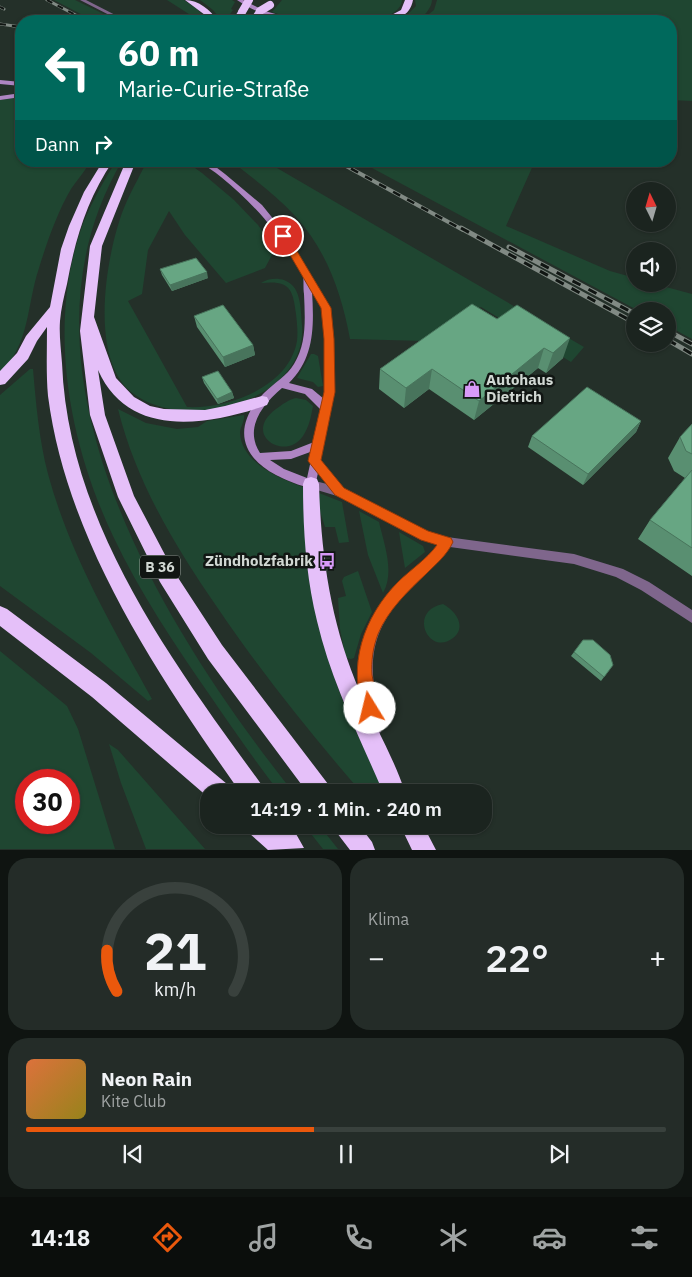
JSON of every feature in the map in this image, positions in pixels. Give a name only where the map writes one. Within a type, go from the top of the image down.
[{"type":"highway","points":[[189,0],[210,15]]},
{"type":"highway","points":[[240,15],[249,0]]},
{"type":"highway","points":[[397,15],[407,8],[409,0]]},
{"type":"highway","points":[[258,15],[268,2]]},
{"type":"highway","name":"B 36","points":[[104,167],[90,191],[74,226],[61,269],[54,310],[52,354],[63,434],[72,471],[99,543],[129,602],[214,738],[247,784]]},
{"type":"highway","name":"B 36","points":[[127,167],[119,181],[101,222],[88,275],[85,306],[85,345],[89,390],[111,464],[138,528],[178,598],[239,687],[314,784]]},
{"type":"highway","points":[[85,306],[108,376],[127,399],[147,410],[166,414],[202,417],[229,412],[262,401]]},
{"type":"highway","points":[[0,380],[23,356],[31,339],[54,310]]},
{"type":"highway","points":[[311,484],[313,545],[321,597],[332,641],[350,693],[390,784]]},
{"type":"highway","points":[[0,615],[99,690],[210,784]]},
{"type":"highway","points":[[267,834],[286,850]]},
{"type":"highway","points":[[283,834],[294,850]]},
{"type":"highway","points":[[352,834],[364,850]]},
{"type":"main road","points":[[239,0],[273,15]]},
{"type":"main road","points":[[2,81],[15,83]]},
{"type":"main road","points":[[0,90],[15,92]]},
{"type":"main road","points":[[0,98],[15,94]]},
{"type":"main road","points":[[212,167],[259,207],[283,236],[326,308],[330,375],[327,410],[314,461],[311,484],[275,470],[258,457],[249,442],[247,432],[262,401],[282,385],[300,364],[309,337],[307,278]]},
{"type":"main road","points":[[282,385],[298,387],[312,392],[327,410]]},
{"type":"main road","points":[[258,457],[291,455],[318,445]]},
{"type":"street","points":[[82,0],[112,15]]},
{"type":"street","points":[[314,461],[340,492]]},
{"type":"street","points":[[311,484],[340,492],[425,536],[447,542],[585,562],[619,573],[644,586],[692,617]]},
{"type":"street","points":[[378,759],[365,673],[367,646],[380,615],[402,588],[447,542]]},
{"type":"green space","points":[[54,0],[75,0],[106,15],[83,15]]},
{"type":"green space","points":[[167,0],[184,0],[202,15],[190,15]]},
{"type":"green space","points":[[200,0],[232,0],[235,2],[229,15],[217,15]]},
{"type":"green space","points":[[282,0],[402,0],[398,9],[389,15],[282,15],[272,12]]},
{"type":"green space","points":[[415,0],[432,0],[429,9],[424,15],[407,15],[416,6]]},
{"type":"green space","points":[[437,0],[692,0],[692,101],[677,100],[677,15],[428,15],[434,10]]},
{"type":"green space","points":[[15,98],[15,167],[87,167],[71,189],[57,218],[39,268],[23,336],[10,362],[0,374],[0,100]]},
{"type":"green space","points":[[112,167],[120,167],[89,241],[79,324],[88,409],[113,493],[150,576],[195,654],[244,727],[287,784],[273,784],[184,658],[123,557],[97,499],[84,461],[67,381],[66,299],[72,260],[91,205]]},
{"type":"green space","points":[[144,167],[194,167],[234,200],[258,225],[275,249],[265,268],[226,283],[185,235],[169,211],[148,250],[142,294],[128,301],[187,407],[203,407],[238,399],[254,392],[269,383],[282,371],[292,357],[297,341],[297,324],[295,305],[291,292],[284,285],[278,283],[261,283],[277,279],[289,282],[297,293],[300,304],[302,325],[298,352],[285,374],[264,392],[237,404],[208,410],[179,410],[152,404],[130,391],[118,376],[110,356],[106,334],[106,286],[109,262],[121,215]]},
{"type":"green space","points":[[239,167],[275,167],[584,347],[571,362],[481,307],[425,341],[350,339],[338,290],[325,259],[307,230],[289,209]]},
{"type":"green space","points":[[370,167],[532,167],[506,226],[610,271],[626,275],[626,292],[676,292],[676,290],[692,294],[692,339],[676,330],[676,302],[626,302],[626,304]]},
{"type":"green space","points":[[311,354],[318,356],[323,386],[318,387],[313,382],[297,378]]},
{"type":"green space","points":[[30,369],[33,369],[42,448],[57,504],[93,590],[152,699],[148,701],[91,653],[0,586],[0,395]]},
{"type":"green space","points":[[296,398],[306,400],[313,406],[310,422],[303,436],[296,443],[278,446],[270,442],[265,436],[263,428],[266,419],[281,405]]},
{"type":"green space","points":[[118,409],[146,423],[177,429],[198,427],[207,421],[244,415],[240,433],[247,453],[263,468],[303,487],[309,567],[318,620],[341,696],[362,745],[382,784],[354,784],[286,702],[251,655],[201,584],[172,537],[146,488]]},
{"type":"green space","points":[[319,493],[342,502],[349,542],[339,543],[335,527],[325,527],[319,508]]},
{"type":"green space","points":[[359,511],[379,522],[386,549],[388,567],[388,576],[383,593],[368,555]]},
{"type":"green space","points":[[399,532],[423,546],[425,552],[405,568]]},
{"type":"green space","points":[[358,571],[372,612],[361,634],[354,658],[351,659],[347,658],[345,654],[340,629],[338,598],[346,596],[342,581],[344,577]]},
{"type":"green space","points":[[443,604],[456,615],[459,629],[453,638],[444,642],[436,642],[426,631],[424,623],[426,615],[432,608]]},
{"type":"green space","points":[[0,651],[67,706],[78,729],[115,849],[0,849]]},
{"type":"green space","points":[[109,744],[118,750],[205,849],[146,849],[121,783]]},
{"type":"green space","points":[[311,834],[326,834],[338,849],[323,849]]},
{"type":"building","points":[[196,258],[207,272],[170,285],[160,269]]},
{"type":"building","points":[[472,304],[497,319],[517,305],[570,338],[553,353],[544,348],[479,401],[432,369],[406,388],[380,369]]},
{"type":"building","points":[[223,305],[253,345],[223,357],[194,316]]},
{"type":"building","points":[[218,371],[232,392],[217,399],[202,377]]},
{"type":"building","points":[[587,387],[641,421],[588,474],[532,436]]},
{"type":"building","points":[[692,424],[692,454],[686,451],[680,437]]},
{"type":"building","points":[[692,470],[692,548],[650,520]]},
{"type":"building","points":[[583,640],[593,640],[610,655],[613,665],[604,677],[574,652]]},
{"type":"railway","points":[[47,0],[76,15]]},
{"type":"railway","points":[[0,7],[4,9]]},
{"type":"railway","points":[[0,24],[15,26]]},
{"type":"railway","points":[[348,167],[463,230]]},
{"type":"railway","points":[[461,228],[626,318]]},
{"type":"railway","points":[[509,247],[626,309]]},
{"type":"railway","points":[[676,335],[692,344]]},
{"type":"railway","points":[[676,345],[692,354]]},
{"type":"place","name":"Autohaus Dietrich","points":[[472,389]]},
{"type":"place","name":"Zündholzfabrik","points":[[327,561]]},
{"type":"route","points":[[283,236],[326,308],[329,339],[330,392],[314,461],[340,492],[425,536],[447,542],[402,588],[380,615],[372,632],[365,653],[365,673],[370,708]]}]
